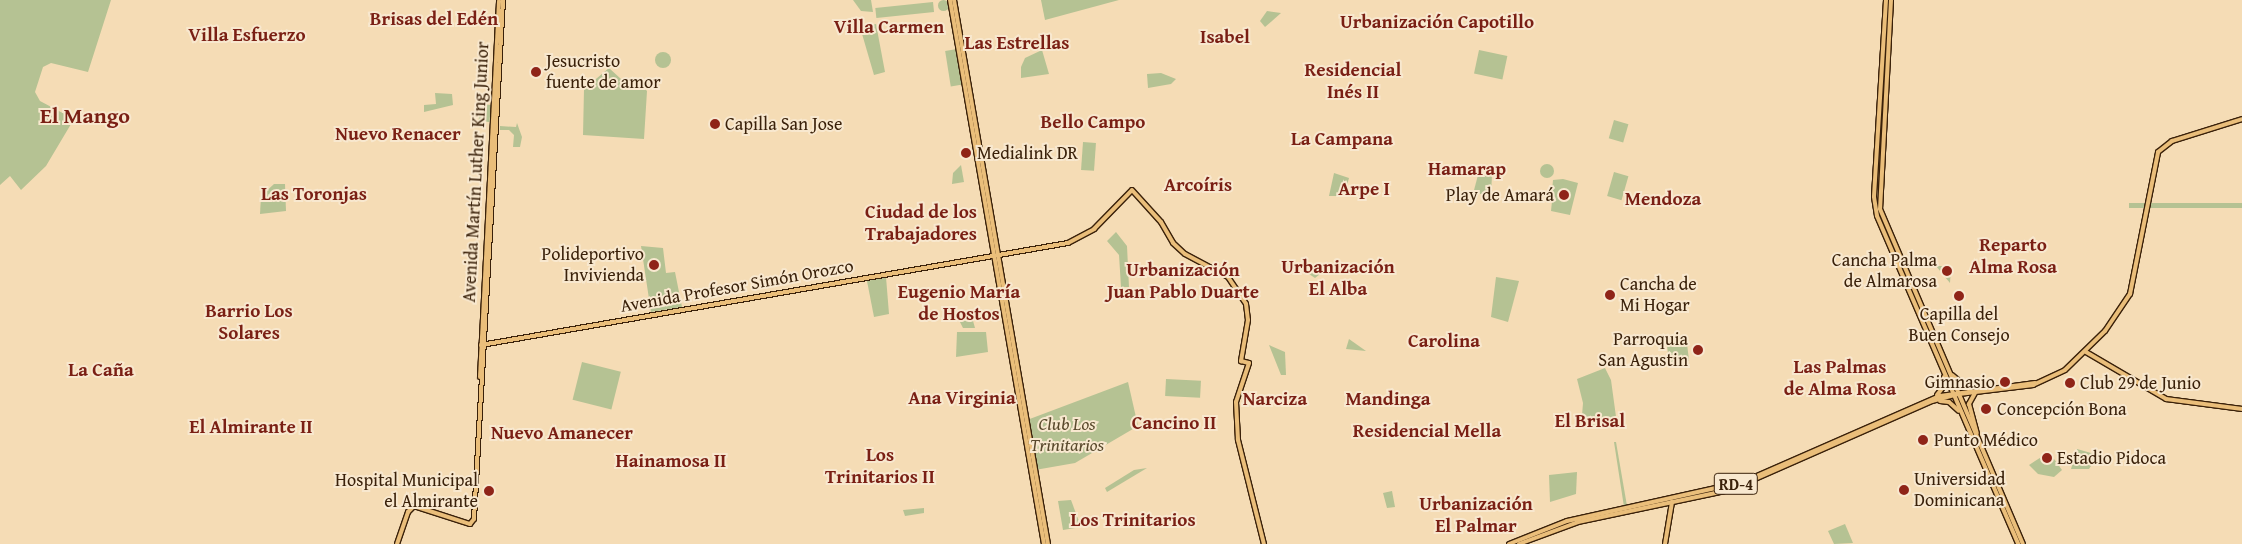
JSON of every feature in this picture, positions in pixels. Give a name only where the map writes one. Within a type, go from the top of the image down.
[{"type":"main road","name":"Avenida Martín Luther King Junior","points":[[397,544],[408,512],[414,506],[470,524],[473,521],[501,0]]},
{"type":"main road","points":[[950,0],[1048,544]]},
{"type":"main road","points":[[954,0],[1044,544]]},
{"type":"main road","points":[[1886,0],[1875,203],[1880,227],[2018,544]]},
{"type":"main road","points":[[1891,0],[1880,209],[2023,544]]},
{"type":"main road","name":"RD-4","points":[[1959,393],[1976,393],[2038,383],[2070,367],[2086,352],[2105,331],[2130,294],[2158,152],[2172,141],[2242,119]]},
{"type":"main road","name":"Avenida Profesor Simón Orozco","points":[[482,345],[996,255],[1081,238],[1132,190],[1161,222],[1180,250],[1225,275],[1243,296],[1248,320],[1241,361],[1249,363],[1236,402],[1238,440],[1264,544]]},
{"type":"main road","points":[[2086,352],[2166,399],[2242,409]]},
{"type":"main road","points":[[1950,372],[1970,390]]},
{"type":"main road","points":[[1934,398],[1944,386],[1944,373]]},
{"type":"main road","name":"RD-4","points":[[1519,544],[1570,524],[1743,482],[1934,398],[1970,390],[2038,383]]},
{"type":"main road","points":[[1976,393],[1969,404],[1978,426],[1976,435]]},
{"type":"main road","name":"RD-4","points":[[1509,544],[1566,521],[1749,484],[1928,403],[1953,394]]},
{"type":"main road","points":[[1928,403],[1947,402],[1962,415]]},
{"type":"main road","points":[[1665,544],[1672,500]]},
{"type":"green space","points":[[943,-1],[949,5],[943,11],[937,5]]},
{"type":"green space","points":[[0,0],[111,0],[88,72],[51,63],[43,67],[35,92],[40,101],[74,119],[46,166],[21,190],[10,176],[0,185]]},
{"type":"green space","points":[[853,0],[871,0],[873,12],[861,11]]},
{"type":"green space","points":[[1041,0],[1119,0],[1045,20]]},
{"type":"green space","points":[[933,2],[934,12],[876,18],[875,8]]},
{"type":"green space","points":[[1267,11],[1281,13],[1265,27],[1260,21]]},
{"type":"green space","points":[[876,24],[885,72],[874,75],[860,27]]},
{"type":"green space","points":[[957,49],[963,85],[951,86],[945,51]]},
{"type":"green space","points":[[1042,50],[1049,74],[1021,78],[1021,67],[1025,58]]},
{"type":"green space","points":[[1479,50],[1507,56],[1502,80],[1474,73]]},
{"type":"green space","points":[[663,52],[669,54],[671,60],[669,66],[663,68],[657,66],[655,60],[657,54]]},
{"type":"green space","points":[[609,68],[621,79],[639,83],[647,91],[644,139],[583,135],[584,89]]},
{"type":"green space","points":[[1161,73],[1176,79],[1171,84],[1148,88],[1147,74]]},
{"type":"green space","points":[[435,93],[452,94],[453,105],[424,112],[424,105],[436,104]]},
{"type":"green space","points":[[480,104],[491,105],[489,122],[479,121]]},
{"type":"green space","points":[[1614,120],[1628,124],[1623,142],[1609,138]]},
{"type":"green space","points":[[517,123],[522,137],[520,147],[513,147],[514,135],[509,130],[500,130],[500,126],[516,127]]},
{"type":"green space","points":[[1083,142],[1096,143],[1094,171],[1081,170]]},
{"type":"green space","points":[[1547,164],[1552,166],[1554,171],[1552,176],[1547,178],[1542,176],[1540,171],[1542,166]]},
{"type":"green space","points":[[961,165],[964,182],[952,184],[953,173]]},
{"type":"green space","points":[[1614,172],[1628,176],[1622,200],[1607,196]]},
{"type":"green space","points":[[1334,173],[1349,178],[1344,196],[1329,196]]},
{"type":"green space","points":[[1478,175],[1492,175],[1491,194],[1473,194]]},
{"type":"green space","name":"Play de Amará","points":[[1563,179],[1578,183],[1570,215],[1551,211],[1552,201],[1556,200],[1552,191],[1553,180]]},
{"type":"green space","points":[[274,184],[285,184],[286,211],[260,214],[261,196]]},
{"type":"green space","points":[[2129,203],[2242,203],[2242,208],[2129,208]]},
{"type":"green space","points":[[1116,232],[1127,246],[1129,287],[1121,287],[1119,255],[1107,241]]},
{"type":"green space","points":[[641,246],[663,248],[666,273],[675,272],[682,307],[651,312]]},
{"type":"green space","points":[[1314,265],[1324,271],[1315,278],[1309,274]]},
{"type":"green space","points":[[1936,266],[1951,266],[1950,283]]},
{"type":"green space","points":[[886,277],[889,314],[874,317],[867,281]]},
{"type":"green space","points":[[1496,277],[1519,281],[1508,322],[1491,317]]},
{"type":"green space","points":[[970,310],[975,328],[963,328],[956,314],[961,317],[970,314]]},
{"type":"green space","points":[[957,332],[986,332],[988,352],[956,357]]},
{"type":"green space","points":[[1349,339],[1366,351],[1346,349]]},
{"type":"green space","points":[[1687,344],[1689,361],[1669,363],[1667,346]]},
{"type":"green space","points":[[1269,345],[1285,352],[1286,375],[1281,375]]},
{"type":"green space","points":[[582,362],[621,372],[611,410],[573,400]]},
{"type":"green space","points":[[1605,368],[1611,380],[1617,424],[1581,428],[1583,403],[1577,379]]},
{"type":"green space","points":[[1166,379],[1201,381],[1200,398],[1165,396]]},
{"type":"green space","name":"Club Los Trinitarios","points":[[1128,382],[1138,426],[1075,463],[1035,470],[1027,420]]},
{"type":"green space","points":[[1614,442],[1616,442],[1627,506],[1624,507]]},
{"type":"green space","points":[[2077,449],[2098,455],[2089,469],[2071,469]]},
{"type":"green space","name":"Estadio Pidoca","points":[[2049,452],[2062,470],[2054,477],[2038,474],[2029,465]]},
{"type":"green space","points":[[1147,468],[1107,492],[1105,488],[1134,470]]},
{"type":"green space","points":[[1577,472],[1576,494],[1550,502],[1549,475]]},
{"type":"green space","points":[[1392,491],[1395,507],[1387,508],[1383,493]]},
{"type":"green space","points":[[1071,500],[1081,527],[1063,530],[1058,501]]},
{"type":"green space","points":[[924,508],[924,513],[905,516],[903,510]]},
{"type":"green space","points":[[1845,524],[1853,543],[1834,544],[1828,531]]},
{"type":"place","name":"Jesucristo fuente de amor","points":[[536,72]]},
{"type":"place","name":"Capilla San Jose","points":[[715,124]]},
{"type":"place","name":"Medialink DR","points":[[966,153]]},
{"type":"place","name":"Play de Amará","points":[[1564,195]]},
{"type":"place","name":"Polideportivo Invivienda","points":[[654,265]]},
{"type":"place","name":"Cancha Palma de Almarosa","points":[[1947,271]]},
{"type":"place","name":"Cancha de Mi Hogar","points":[[1610,295]]},
{"type":"place","name":"Capilla del Buen Consejo","points":[[1959,296]]},
{"type":"place","name":"Parroquia San Agustin","points":[[1698,350]]},
{"type":"place","name":"Gimnasio","points":[[2005,382]]},
{"type":"place","name":"Club 29 de Junio","points":[[2070,383]]},
{"type":"place","name":"Concepción Bona","points":[[1986,409]]},
{"type":"place","name":"Punto Médico","points":[[1923,440]]},
{"type":"place","name":"Estadio Pidoca","points":[[2047,458]]},
{"type":"place","name":"Universidad Dominicana","points":[[1904,490]]},
{"type":"place","name":"Hospital Municipal el Almirante","points":[[489,491]]},
{"type":"district","name":"Brisas del Edén","points":[[434,19]]},
{"type":"district","name":"Urbanización Capotillo","points":[[1437,22]]},
{"type":"district","name":"Villa Carmen","points":[[889,27]]},
{"type":"district","name":"Villa Esfuerzo","points":[[247,35]]},
{"type":"district","name":"Isabel","points":[[1225,37]]},
{"type":"district","name":"Las Estrellas","points":[[1017,43]]},
{"type":"district","name":"Residencial Inés II","points":[[1353,81]]},
{"type":"district","name":"El Mango","points":[[85,116]]},
{"type":"district","name":"Bello Campo","points":[[1093,122]]},
{"type":"district","name":"Nuevo Renacer","points":[[398,134]]},
{"type":"district","name":"La Campana","points":[[1342,139]]},
{"type":"district","name":"Hamarap","points":[[1467,169]]},
{"type":"district","name":"Arcoíris","points":[[1198,185]]},
{"type":"district","name":"Arpe I","points":[[1364,189]]},
{"type":"district","name":"Las Toronjas","points":[[314,194]]},
{"type":"district","name":"Mendoza","points":[[1663,199]]},
{"type":"district","name":"Ciudad de los Trabajadores","points":[[921,223]]},
{"type":"district","name":"Reparto Alma Rosa","points":[[2013,256]]},
{"type":"district","name":"Urbanización El Alba","points":[[1338,278]]},
{"type":"district","name":"Urbanización Juan Pablo Duarte","points":[[1183,281]]},
{"type":"district","name":"Eugenio María de Hostos","points":[[959,303]]},
{"type":"district","name":"Barrio Los Solares","points":[[249,322]]},
{"type":"district","name":"Carolina","points":[[1444,341]]},
{"type":"district","name":"La Caña","points":[[101,370]]},
{"type":"district","name":"Las Palmas de Alma Rosa","points":[[1840,378]]},
{"type":"district","name":"Ana Virginia","points":[[962,398]]},
{"type":"district","name":"Narciza","points":[[1275,399]]},
{"type":"district","name":"Mandinga","points":[[1388,399]]},
{"type":"district","name":"El Brisal","points":[[1590,421]]},
{"type":"district","name":"Cancino II","points":[[1174,423]]},
{"type":"district","name":"El Almirante II","points":[[251,427]]},
{"type":"district","name":"Residencial Mella","points":[[1427,431]]},
{"type":"district","name":"Nuevo Amanecer","points":[[562,433]]},
{"type":"district","name":"Hainamosa II","points":[[671,461]]},
{"type":"district","name":"Los Trinitarios II","points":[[880,466]]},
{"type":"district","name":"Urbanización El Palmar","points":[[1476,515]]},
{"type":"district","name":"Los Trinitarios","points":[[1133,520]]}]
